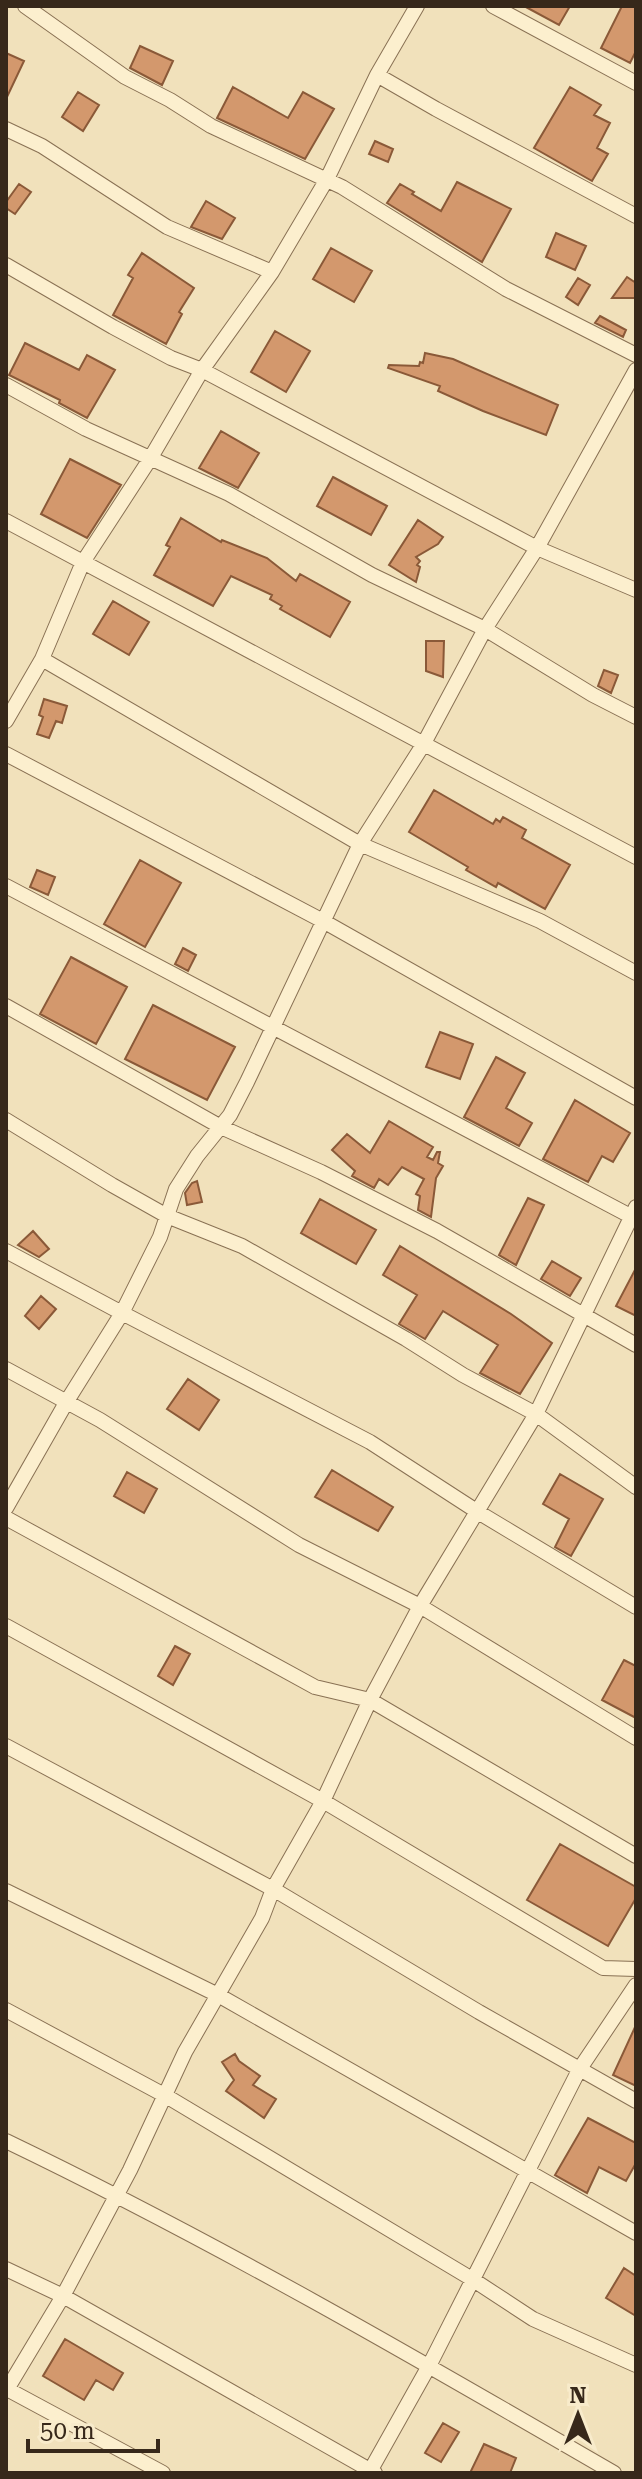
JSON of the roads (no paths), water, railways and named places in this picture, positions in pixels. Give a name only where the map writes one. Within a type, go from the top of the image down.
[{"type":"street","points":[[25,6],[125,77],[211,126],[327,179],[506,289],[636,355]]},
{"type":"street","points":[[6,721],[42,659],[83,562],[150,459],[202,370],[272,272],[327,179],[377,75],[417,6]]},
{"type":"street","points":[[493,6],[636,83]]},
{"type":"street","points":[[377,75],[636,216]]},
{"type":"street","points":[[6,129],[42,146],[167,227],[272,272]]},
{"type":"street","points":[[6,265],[171,358],[202,370],[537,548],[636,590]]},
{"type":"street","points":[[6,1508],[122,1313],[160,1237],[176,1189],[221,1127],[247,1082],[360,844],[423,745],[485,629],[537,548],[636,370]]},
{"type":"street","points":[[6,385],[86,429],[229,494],[372,575],[485,629],[593,695],[636,717]]},
{"type":"street","points":[[6,521],[636,857]]},
{"type":"street","points":[[42,659],[360,844],[540,921],[636,973]]},
{"type":"street","points":[[6,754],[323,921],[636,1098]]},
{"type":"street","points":[[6,886],[271,1029],[634,1214],[536,1414],[420,1606],[370,1700],[323,1801],[273,1889],[262,1918],[185,2052],[117,2194],[63,2296],[6,2390],[163,2473]]},
{"type":"street","points":[[6,1006],[221,1127],[321,1172],[437,1231],[636,1345]]},
{"type":"street","points":[[6,1120],[167,1216],[242,1246],[536,1414],[636,1487]]},
{"type":"street","points":[[6,1251],[370,1442],[478,1512],[636,1607]]},
{"type":"street","points":[[6,1369],[67,1401],[299,1545],[420,1606],[636,1738]]},
{"type":"street","points":[[6,1518],[315,1687],[370,1700],[636,1856]]},
{"type":"street","points":[[6,1626],[323,1801],[603,1968],[636,1969]]},
{"type":"street","points":[[6,1746],[273,1889],[636,2101]]},
{"type":"street","points":[[6,1891],[218,1995],[636,2233]]},
{"type":"street","points":[[6,2269],[63,2296],[372,2472],[529,2173],[579,2070],[636,1985]]},
{"type":"street","points":[[6,2010],[166,2096],[472,2279],[533,2319],[636,2365]]},
{"type":"street","points":[[6,2141],[117,2194],[429,2366],[614,2473]]}]
